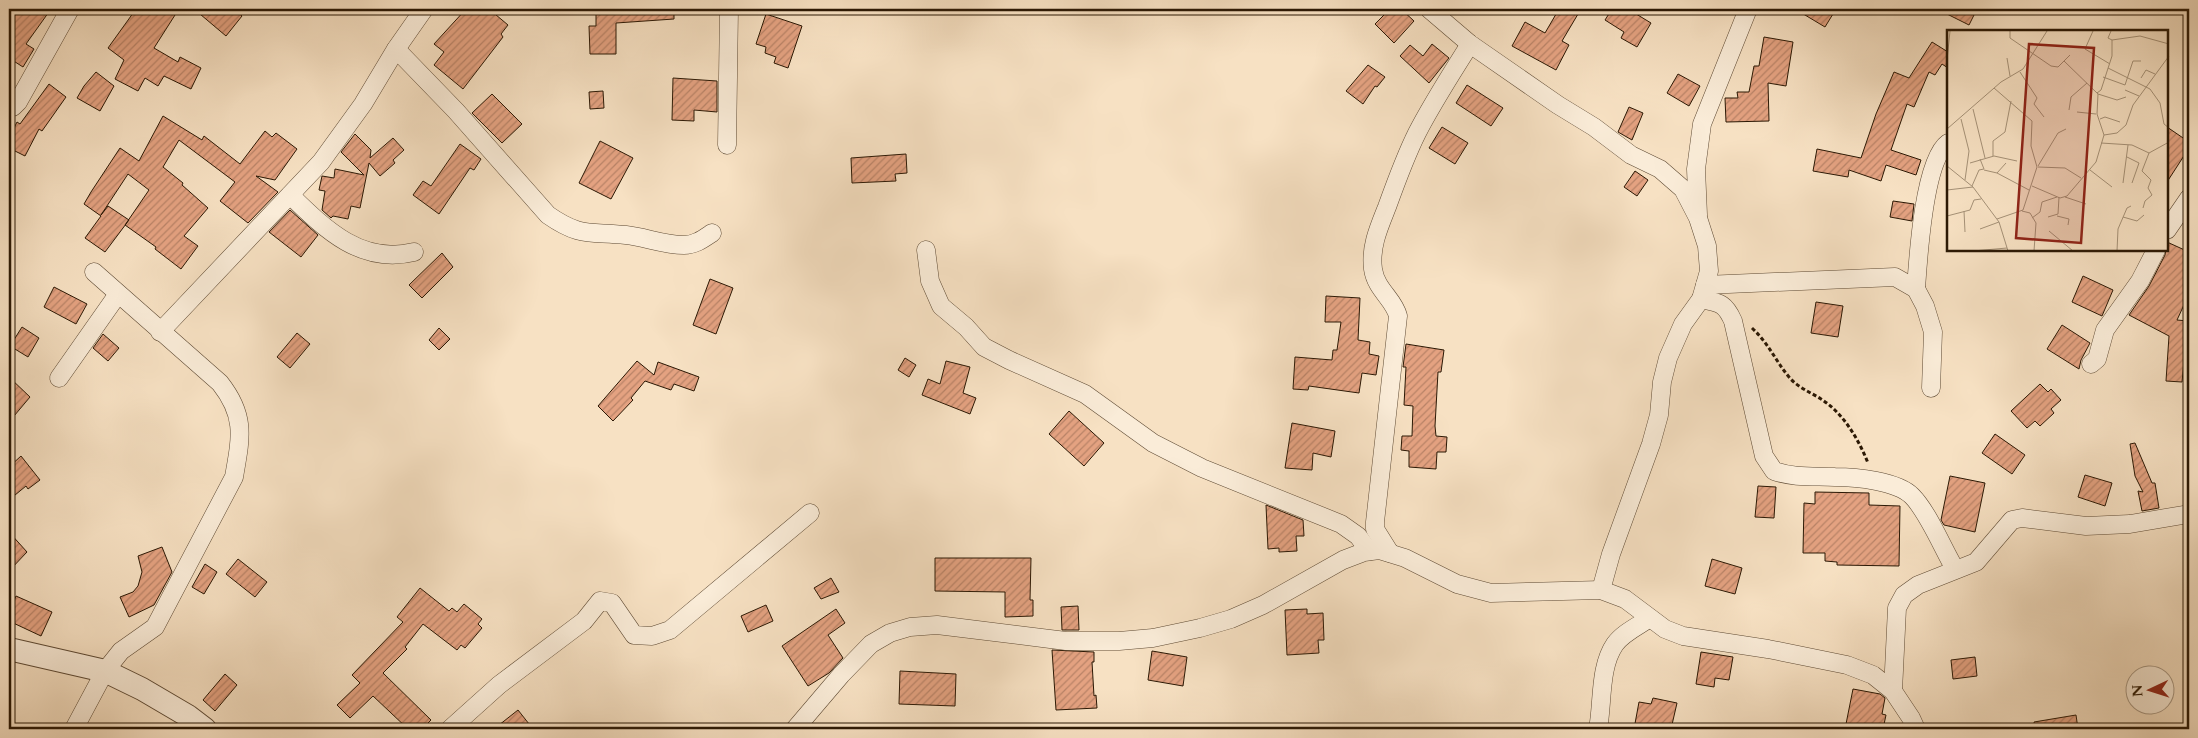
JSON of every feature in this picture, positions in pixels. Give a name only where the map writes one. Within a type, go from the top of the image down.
[{"type":"street","points":[[9,107],[13,107],[18,102],[70,9]]},
{"type":"street","points":[[160,332],[321,162],[362,104],[396,49],[424,9]]},
{"type":"street","points":[[727,145],[728,9]]},
{"type":"street","points":[[1429,9],[1470,44],[1558,105],[1594,127],[1631,155],[1660,169],[1683,190],[1698,218],[1707,246],[1709,270],[1703,292],[1683,324],[1668,358],[1662,382],[1659,415],[1651,444],[1610,554],[1602,590]]},
{"type":"street","points":[[1698,218],[1696,169],[1702,124],[1748,9]]},
{"type":"street","points":[[1390,553],[1376,529],[1375,522],[1398,316],[1376,280],[1372,256],[1375,239],[1402,164],[1418,132],[1470,44]]},
{"type":"street","points":[[396,49],[456,111],[548,215],[561,224],[578,232],[625,235],[684,245],[699,242],[712,233]]},
{"type":"street","points":[[1931,388],[1933,332],[1925,306],[1916,289],[1920,233],[1933,172],[1942,148],[1947,144]]},
{"type":"street","points":[[290,195],[321,224],[355,246],[378,256],[399,256],[414,252]]},
{"type":"street","points":[[2168,229],[2189,198]]},
{"type":"street","points":[[926,250],[930,281],[941,306],[966,327],[984,347],[1085,394],[1153,443],[1202,468],[1341,524],[1358,536],[1369,551]]},
{"type":"street","points":[[2091,364],[2097,359],[2105,330],[2140,280],[2155,251]]},
{"type":"street","points":[[74,729],[105,671],[121,650],[155,627],[234,477],[239,450],[239,417],[233,400],[220,383],[94,272]]},
{"type":"street","points":[[1703,292],[1895,278],[1916,289]]},
{"type":"street","points":[[1703,292],[1728,309],[1733,322],[1764,456],[1774,471],[1796,476],[1838,477],[1891,484],[1912,495],[1955,569]]},
{"type":"street","points":[[58,378],[118,294]]},
{"type":"street","points":[[450,729],[499,685],[584,621],[600,601],[612,603],[634,635],[652,636],[670,630],[810,513]]},
{"type":"street","points":[[1893,691],[1897,608],[1904,595],[1918,585],[1976,562],[2012,520],[2022,518],[2086,526],[2130,524],[2189,514]]},
{"type":"street","points":[[795,729],[841,675],[871,644],[896,631],[910,627],[937,625],[1066,641],[1119,641],[1153,638],[1231,619],[1263,605],[1343,560],[1369,551],[1380,550],[1405,558],[1457,584],[1491,593],[1602,590],[1625,599],[1665,629],[1683,636],[1768,649],[1847,665],[1873,674],[1893,691],[1916,729]]},
{"type":"street","points":[[1598,729],[1605,674],[1615,644],[1650,618]]},
{"type":"street","points":[[9,649],[105,671],[142,689],[188,716],[205,729]]},
{"type":"path","points":[[1733,322],[1750,325],[1766,341],[1790,378],[1822,400],[1843,418],[1862,449],[1876,482]]},
{"type":"building","points":[[17,9],[51,9],[26,44],[34,49],[23,67],[9,58],[9,21]]},
{"type":"building","points":[[136,9],[167,9],[175,15],[154,48],[178,62],[180,57],[201,68],[191,89],[164,76],[158,86],[145,78],[138,91],[115,79],[124,60],[108,48]]},
{"type":"building","points":[[194,9],[234,9],[242,16],[226,36]]},
{"type":"building","points":[[466,9],[489,9],[508,25],[501,34],[503,37],[463,89],[434,65],[444,52],[434,44]]},
{"type":"building","points":[[596,9],[674,9],[674,19],[616,23],[616,54],[590,54],[589,26],[596,26]]},
{"type":"building","points":[[1390,9],[1401,9],[1414,21],[1394,43],[1375,24]]},
{"type":"building","points":[[1559,9],[1581,9],[1562,41],[1569,45],[1556,70],[1512,46],[1525,22],[1545,33]]},
{"type":"building","points":[[1612,9],[1628,9],[1651,23],[1637,47],[1621,38],[1624,32],[1605,20]]},
{"type":"building","points":[[1795,9],[1836,9],[1825,27]]},
{"type":"building","points":[[1937,9],[1977,9],[1969,25]]},
{"type":"building","points":[[766,14],[802,26],[788,68],[774,63],[776,57],[765,53],[766,47],[756,44]]},
{"type":"building","points":[[1764,37],[1793,42],[1786,86],[1768,83],[1769,121],[1726,122],[1725,98],[1738,98],[1737,92],[1749,92],[1754,66],[1759,66]]},
{"type":"building","points":[[1932,42],[1947,51],[1947,67],[1942,64],[1935,75],[1929,72],[1914,107],[1907,104],[1891,150],[1921,160],[1916,175],[1886,165],[1881,181],[1849,170],[1848,177],[1813,171],[1817,149],[1861,158],[1876,114],[1894,72],[1909,78]]},
{"type":"building","points":[[1432,44],[1449,58],[1429,83],[1400,56],[1410,45],[1423,56]]},
{"type":"building","points":[[1368,65],[1385,77],[1377,87],[1375,86],[1363,104],[1346,91]]},
{"type":"building","points":[[96,72],[114,86],[100,111],[77,98]]},
{"type":"building","points":[[1678,74],[1700,86],[1689,106],[1667,93]]},
{"type":"building","points":[[673,78],[717,81],[717,112],[694,110],[694,121],[672,120]]},
{"type":"building","points":[[49,84],[66,97],[42,131],[39,129],[25,156],[9,148],[9,138],[17,122],[20,124]]},
{"type":"building","points":[[1467,85],[1503,108],[1491,126],[1456,103]]},
{"type":"building","points":[[603,91],[604,108],[590,109],[589,92]]},
{"type":"building","points":[[492,94],[522,124],[502,143],[472,113]]},
{"type":"building","points":[[1629,107],[1643,113],[1632,140],[1618,132]]},
{"type":"building","points":[[163,116],[202,140],[204,136],[240,164],[265,131],[272,137],[276,133],[297,149],[275,180],[256,176],[278,192],[248,223],[220,201],[235,182],[179,140],[163,167],[183,183],[182,185],[208,208],[184,236],[198,246],[181,269],[155,249],[156,247],[125,225],[105,252],[85,238],[101,216],[84,204],[120,148],[139,161]],"holes":[[[128,174],[149,190],[129,220],[108,206],[101,215]]]},
{"type":"building","points":[[1442,127],[1468,143],[1455,164],[1429,148]]},
{"type":"building","points":[[2168,128],[2189,142],[2189,148],[2168,180]]},
{"type":"building","points":[[355,134],[371,150],[370,158],[393,138],[404,150],[393,160],[395,163],[380,176],[369,163],[360,208],[351,206],[348,219],[333,216],[331,218],[322,210],[325,191],[319,190],[322,176],[334,178],[335,169],[364,175],[341,152]]},
{"type":"building","points":[[600,141],[633,158],[611,199],[579,183]]},
{"type":"building","points":[[460,144],[481,159],[474,170],[470,168],[439,214],[413,195],[423,181],[431,186]]},
{"type":"building","points":[[906,154],[907,173],[895,174],[896,181],[852,183],[851,158]]},
{"type":"building","points":[[1635,171],[1648,180],[1637,196],[1624,187]]},
{"type":"building","points":[[1893,201],[1914,204],[1912,221],[1890,217]]},
{"type":"building","points":[[290,210],[318,235],[301,257],[269,232]]},
{"type":"building","points":[[2168,242],[2189,252],[2189,294],[2177,320],[2188,321],[2182,382],[2166,381],[2169,336],[2129,315],[2149,286],[2166,251],[2168,251]]},
{"type":"building","points":[[442,253],[453,267],[422,298],[409,285]]},
{"type":"building","points":[[2083,276],[2113,290],[2102,316],[2072,302]]},
{"type":"building","points":[[710,279],[733,288],[716,334],[693,325]]},
{"type":"building","points":[[54,287],[87,304],[76,324],[44,307]]},
{"type":"building","points":[[1326,296],[1360,298],[1358,340],[1370,342],[1369,354],[1379,356],[1376,375],[1362,373],[1359,393],[1309,386],[1308,390],[1293,389],[1295,357],[1332,360],[1333,350],[1337,350],[1341,322],[1325,322]]},
{"type":"building","points":[[1816,302],[1843,306],[1838,337],[1811,333]]},
{"type":"building","points":[[2062,325],[2090,343],[2081,360],[2079,369],[2047,349]]},
{"type":"building","points":[[22,327],[39,338],[28,357],[10,346]]},
{"type":"building","points":[[439,328],[450,339],[439,350],[429,340]]},
{"type":"building","points":[[297,333],[310,344],[290,368],[277,357]]},
{"type":"building","points":[[103,334],[119,348],[108,361],[93,348]]},
{"type":"building","points":[[1406,344],[1444,350],[1441,372],[1438,372],[1435,426],[1436,436],[1447,437],[1446,452],[1437,452],[1436,469],[1409,467],[1409,451],[1401,450],[1402,436],[1412,436],[1413,406],[1404,405],[1406,367],[1403,367]]},
{"type":"building","points":[[905,358],[916,365],[909,377],[898,370]]},
{"type":"building","points":[[637,361],[654,375],[658,362],[699,377],[694,391],[674,384],[671,390],[645,381],[631,398],[633,400],[613,421],[598,406]]},
{"type":"building","points":[[946,361],[970,367],[963,393],[976,398],[970,414],[922,395],[928,379],[940,384]]},
{"type":"building","points":[[9,377],[30,397],[9,422]]},
{"type":"building","points":[[2040,384],[2048,392],[2051,389],[2061,400],[2051,409],[2054,413],[2040,426],[2035,421],[2027,428],[2011,411]]},
{"type":"building","points":[[1069,411],[1104,443],[1084,466],[1049,434]]},
{"type":"building","points":[[1292,423],[1335,431],[1331,457],[1313,453],[1312,470],[1285,468]]},
{"type":"building","points":[[1995,434],[2025,455],[2012,474],[1982,453]]},
{"type":"building","points":[[2135,443],[2152,483],[2155,483],[2159,508],[2142,511],[2138,491],[2143,492],[2135,476],[2130,444]]},
{"type":"building","points":[[21,456],[40,480],[28,489],[26,486],[9,500],[9,467]]},
{"type":"building","points":[[2085,475],[2112,483],[2105,506],[2078,497]]},
{"type":"building","points":[[1950,476],[1985,483],[1975,532],[1944,525],[1941,520]]},
{"type":"building","points":[[1758,486],[1776,487],[1774,518],[1755,517]]},
{"type":"building","points":[[1815,492],[1869,493],[1869,505],[1900,506],[1899,566],[1837,565],[1837,562],[1825,561],[1825,553],[1803,553],[1804,503],[1815,504]]},
{"type":"building","points":[[1266,505],[1303,520],[1304,536],[1296,536],[1297,551],[1279,552],[1279,548],[1268,549]]},
{"type":"building","points":[[9,532],[27,552],[9,571]]},
{"type":"building","points":[[162,547],[172,572],[154,605],[129,617],[120,597],[133,592],[138,586],[142,572],[138,556]]},
{"type":"building","points":[[935,558],[1031,558],[1030,600],[1033,600],[1033,616],[1005,617],[1005,592],[935,591]]},
{"type":"building","points":[[238,559],[267,582],[255,597],[226,574]]},
{"type":"building","points":[[1712,559],[1742,568],[1735,594],[1705,586]]},
{"type":"building","points":[[205,564],[217,572],[204,594],[192,587]]},
{"type":"building","points":[[831,578],[839,592],[821,599],[814,588]]},
{"type":"building","points":[[420,588],[449,611],[452,608],[457,612],[464,604],[482,619],[478,624],[482,628],[465,648],[461,645],[457,650],[423,624],[405,647],[407,649],[383,673],[431,720],[422,729],[408,729],[373,696],[350,718],[337,705],[360,683],[352,675],[403,622],[397,617]]},
{"type":"building","points":[[16,596],[52,612],[41,636],[9,621],[9,612]]},
{"type":"building","points":[[766,605],[773,621],[748,632],[741,616]]},
{"type":"building","points":[[1078,606],[1079,630],[1062,630],[1061,607]]},
{"type":"building","points":[[836,609],[845,623],[828,635],[843,658],[829,673],[808,686],[782,646]]},
{"type":"building","points":[[1307,609],[1307,614],[1323,613],[1324,640],[1318,640],[1319,653],[1287,655],[1285,610]]},
{"type":"building","points":[[1052,650],[1094,652],[1094,662],[1092,662],[1094,696],[1096,695],[1097,708],[1056,710]]},
{"type":"building","points":[[1152,651],[1187,657],[1183,686],[1148,680]]},
{"type":"building","points":[[1701,652],[1733,657],[1729,680],[1715,678],[1714,687],[1696,684]]},
{"type":"building","points":[[1975,657],[1977,676],[1953,679],[1951,660]]},
{"type":"building","points":[[900,671],[956,674],[955,706],[899,704]]},
{"type":"building","points":[[225,674],[237,685],[215,711],[203,700]]},
{"type":"building","points":[[1853,689],[1880,694],[1885,698],[1882,714],[1886,715],[1883,729],[1845,729]]},
{"type":"building","points":[[1653,698],[1677,703],[1671,729],[1634,729],[1639,702],[1651,704]]},
{"type":"building","points":[[518,710],[533,729],[494,729]]},
{"type":"building","points":[[2076,715],[2078,729],[2035,729],[2034,722]]}]
